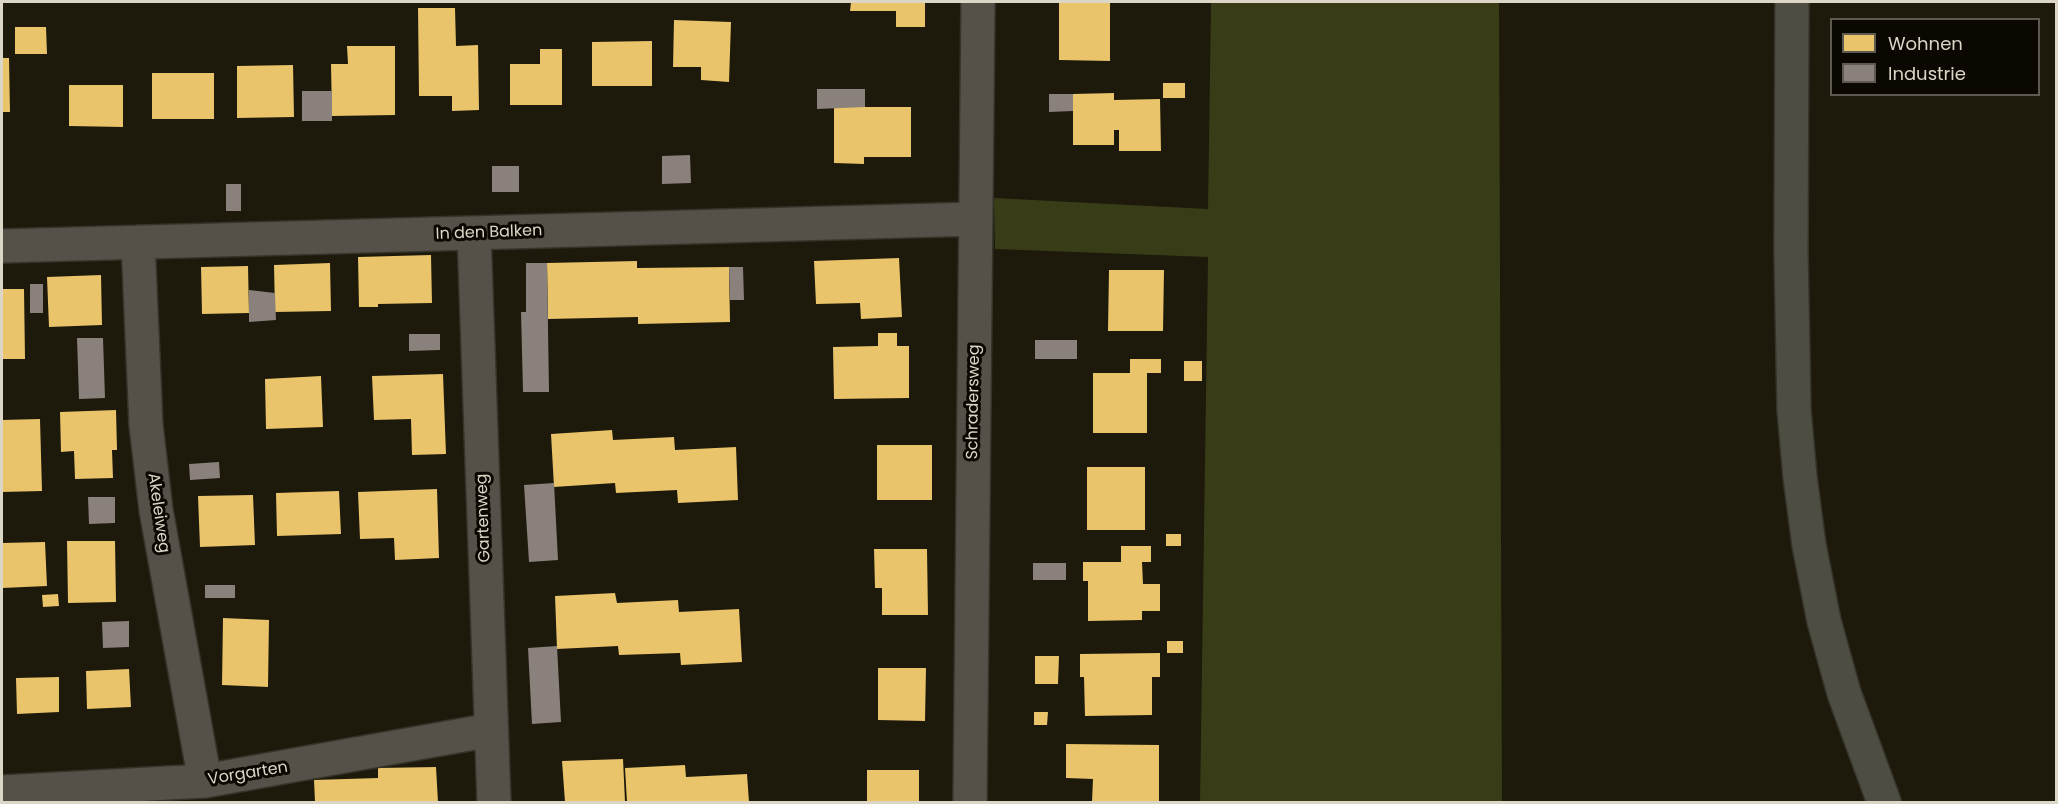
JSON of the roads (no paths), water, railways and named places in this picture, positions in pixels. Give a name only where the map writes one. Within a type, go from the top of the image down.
[{"type":"street","name":"Schradersweg","points":[[970,802],[978,2]]},
{"type":"street","points":[[1792,2],[1791,252],[1794,410],[1800,477],[1809,545],[1824,621],[1844,693],[1884,802]]},
{"type":"street","name":"In den Balken","points":[[2,246],[976,219]]},
{"type":"street","name":"Gartenweg","points":[[474,233],[494,802]]},
{"type":"street","name":"Akeleiweg","points":[[138,242],[146,425],[156,510],[205,781]]},
{"type":"street","name":"Vorgarten","points":[[2,792],[205,781],[269,772],[491,730]]}]
